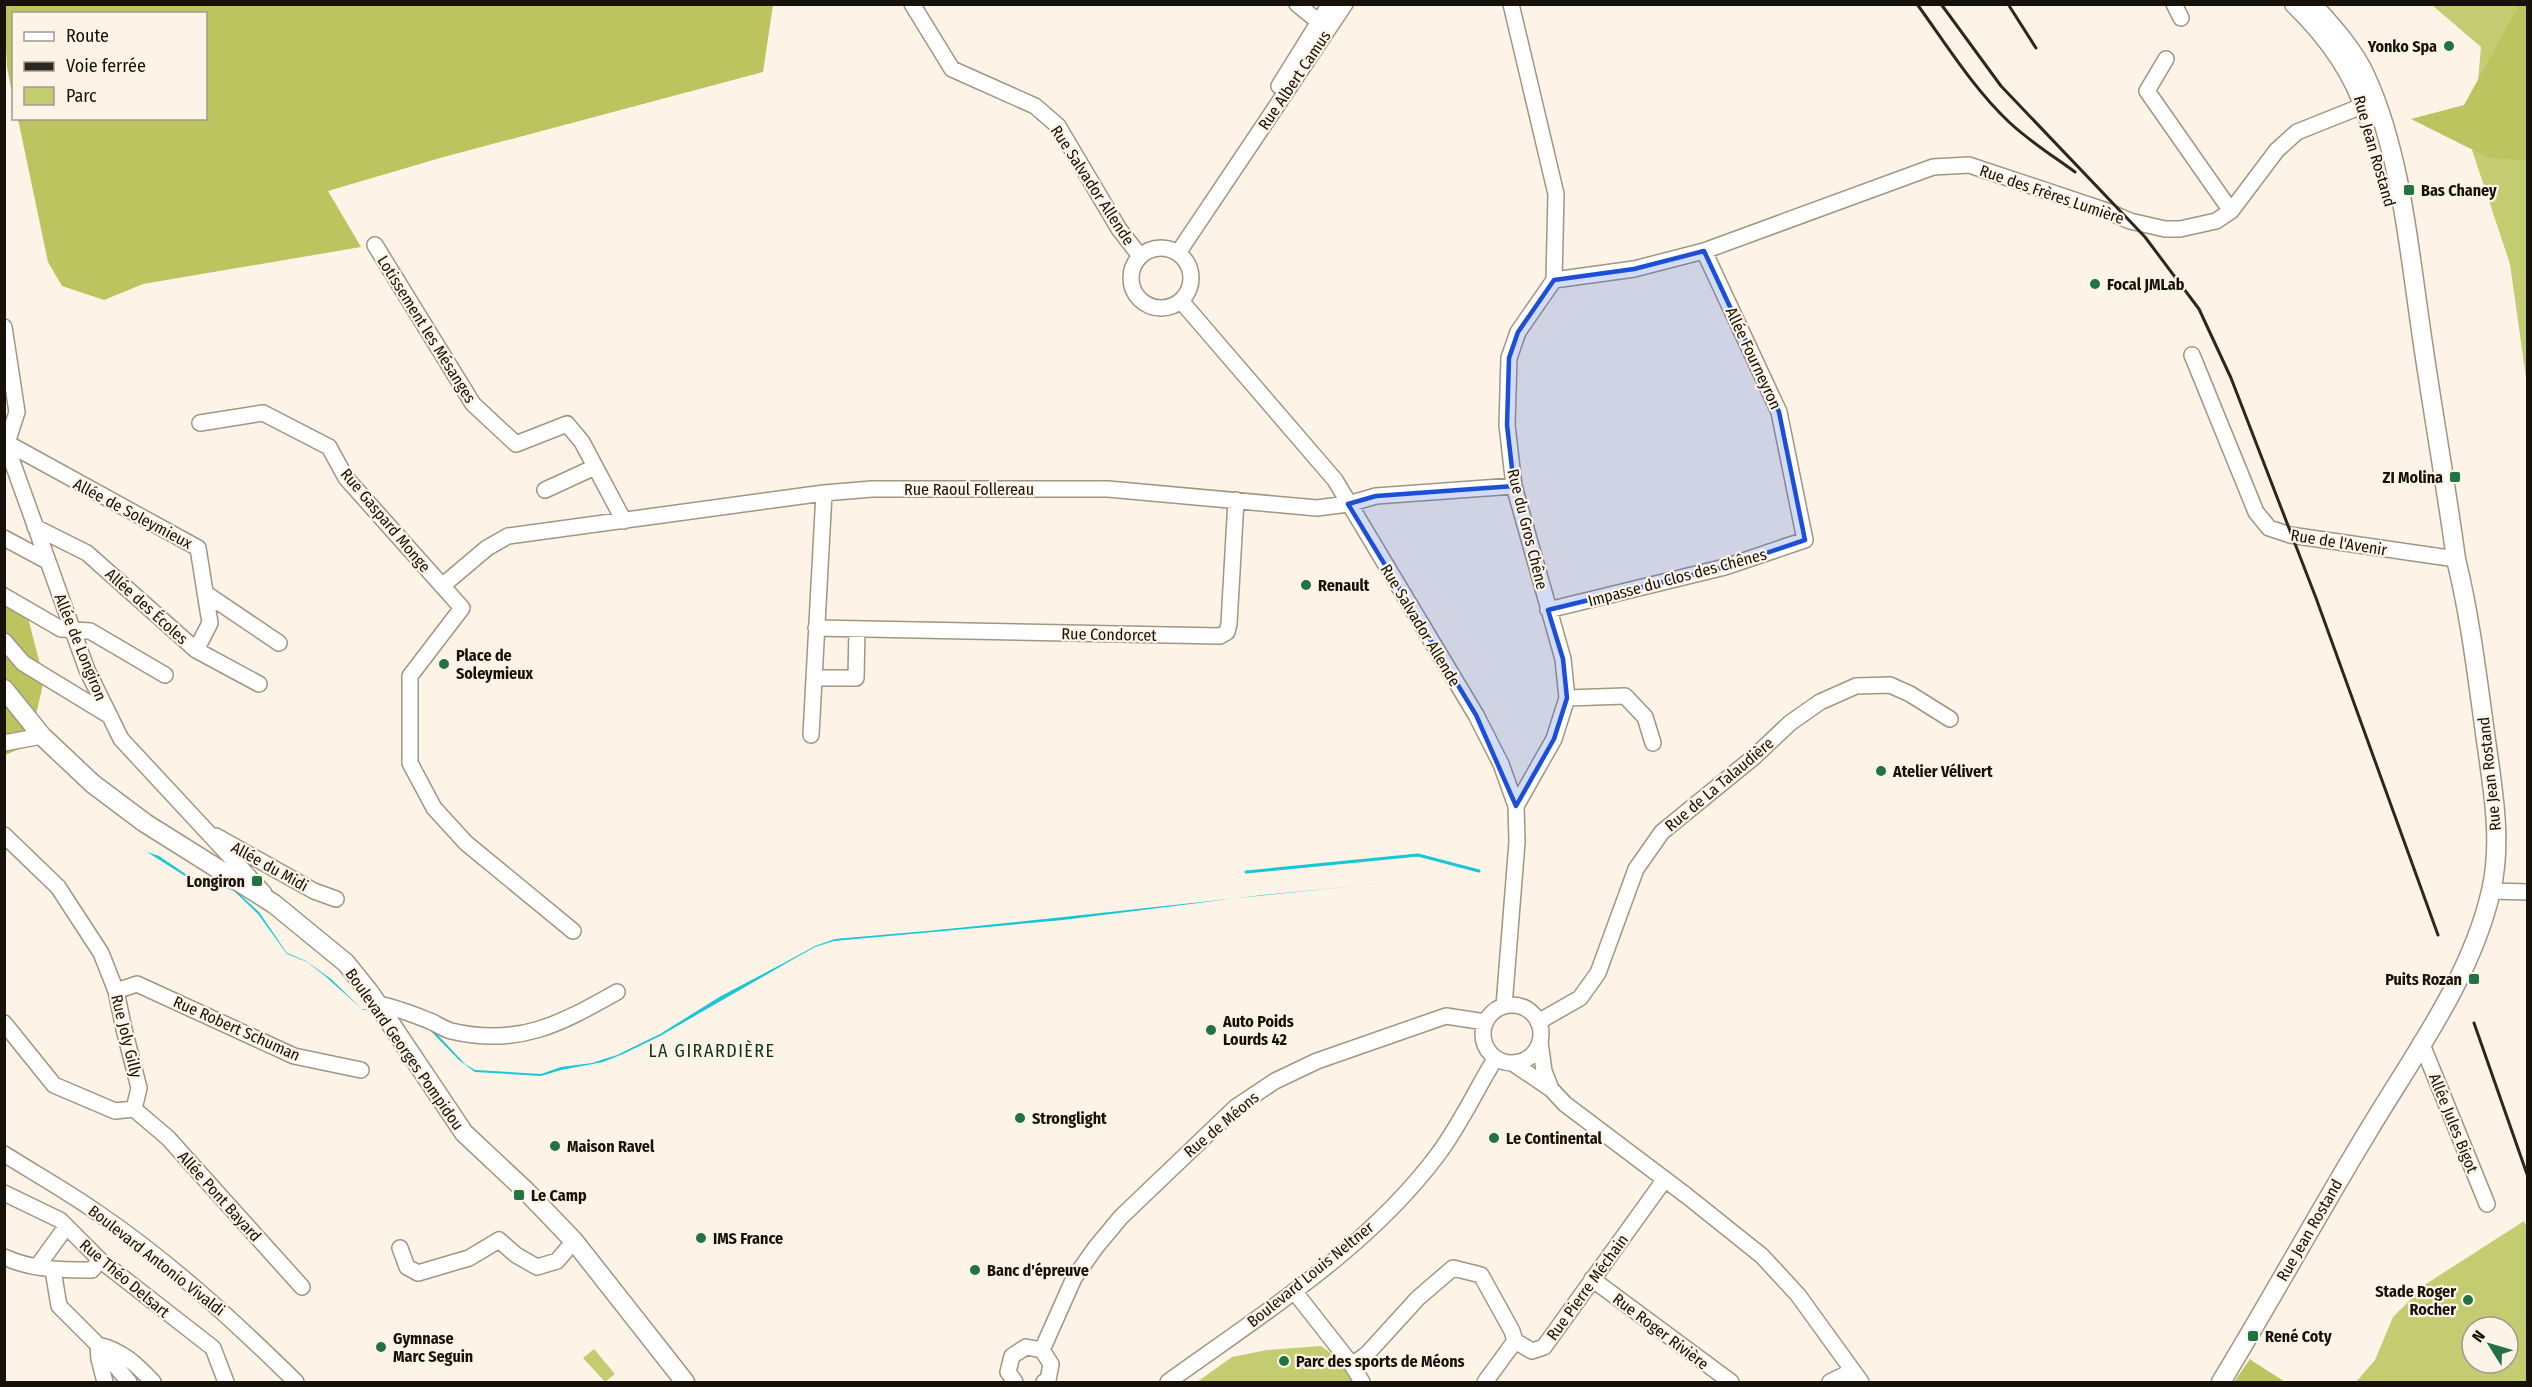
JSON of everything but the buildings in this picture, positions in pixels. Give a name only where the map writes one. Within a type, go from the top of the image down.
[{"type":"main road","name":"Rue Jean Rostand","points":[[2294,4],[2337,52],[2370,103]]},
{"type":"main road","name":"Rue Jean Rostand","points":[[2221,1383],[2467,962],[2491,891],[2496,846],[2495,806],[2419,315],[2378,151],[2370,103],[2355,57],[2312,4]]},
{"type":"main road","name":"Boulevard Georges Pompidou","points":[[4,689],[42,736],[93,784],[145,823],[274,904],[346,963],[377,1004],[464,1133],[574,1240],[685,1383]]},
{"type":"street","name":"Rue Salvador Allende","points":[[912,4],[952,69],[1035,106],[1058,126],[1119,229],[1140,256]]},
{"type":"street","points":[[1297,4],[1323,25]]},
{"type":"street","points":[[1511,4],[1556,194],[1554,280]]},
{"type":"street","name":"Rue Albert Camus","points":[[1178,253],[1242,155],[1259,120],[1337,6]]},
{"type":"street","points":[[2166,59],[2147,91],[2231,212]]},
{"type":"street","name":"Rue des Frères Lumière","points":[[1554,280],[1634,269],[1704,251],[1933,166],[1969,165],[2107,211],[2130,221],[2165,229],[2197,226],[2216,221],[2231,212],[2277,150],[2297,132],[2370,103]]},
{"type":"street","name":"Lotissement les Mésanges","points":[[375,245],[473,404],[516,444],[567,424],[582,442],[624,522]]},
{"type":"street","points":[[1158,248],[1178,253],[1185,259],[1191,276],[1190,286],[1181,301],[1162,309],[1151,307],[1135,295],[1131,274],[1140,256],[1158,248]]},
{"type":"street","name":"Allée Fourneyron","points":[[1704,251],[1779,412],[1805,540]]},
{"type":"street","name":"Rue du Gros Chêne","points":[[1516,806],[1554,738],[1567,698],[1563,659],[1514,486],[1507,425],[1509,358],[1518,332],[1554,280]]},
{"type":"street","name":"Rue Salvador Allende","points":[[1181,301],[1335,480],[1476,715],[1501,764],[1516,806],[1516,853],[1504,1006]]},
{"type":"street","points":[[4,327],[17,412],[6,441]]},
{"type":"street","name":"Rue de l'Avenir","points":[[2192,355],[2256,512],[2270,528],[2324,541],[2456,559]]},
{"type":"street","name":"Rue Gaspard Monge","points":[[200,423],[263,413],[329,447],[346,478],[462,608],[410,676],[410,763],[434,808],[466,843],[573,931]]},
{"type":"street","name":"Allée de Longiron","points":[[6,441],[87,670],[121,739],[274,904]]},
{"type":"street","name":"Allée de Soleymieux","points":[[6,441],[198,548],[210,623],[196,650]]},
{"type":"street","points":[[545,490],[595,467]]},
{"type":"street","name":"Rue Raoul Follereau","points":[[442,586],[487,548],[508,537],[824,493],[872,489],[1108,489],[1317,508],[1348,504],[1376,496],[1514,486]]},
{"type":"street","points":[[811,735],[824,493]]},
{"type":"street","name":"Rue Condorcet","points":[[816,628],[1220,636],[1227,632],[1229,624],[1236,500]]},
{"type":"street","name":"Allée des Écoles","points":[[35,527],[87,553],[196,650],[260,684]]},
{"type":"street","points":[[4,538],[47,561]]},
{"type":"street","name":"Impasse du Clos des Chênes","points":[[1548,610],[1725,567],[1805,540]]},
{"type":"street","points":[[205,593],[279,643]]},
{"type":"street","points":[[4,596],[61,629],[90,631],[165,675]]},
{"type":"street","points":[[814,678],[856,678],[857,629]]},
{"type":"street","points":[[4,640],[23,663],[110,716]]},
{"type":"street","name":"Rue de La Talaudière","points":[[1538,1022],[1580,998],[1598,973],[1636,869],[1662,832],[1705,794],[1754,757],[1790,723],[1820,702],[1856,686],[1890,686],[1910,694],[1950,719]]},
{"type":"street","points":[[1567,698],[1625,696],[1645,717],[1653,743]]},
{"type":"street","points":[[4,743],[42,736]]},
{"type":"street","name":"Allée du Midi","points":[[205,830],[314,891],[336,899]]},
{"type":"street","name":"Rue Joly Gilly","points":[[4,835],[58,887],[101,953],[116,991],[123,1029],[140,1088],[134,1109]]},
{"type":"street","points":[[2491,891],[2528,892]]},
{"type":"street","name":"Rue Robert Schuman","points":[[116,991],[137,984],[294,1056],[361,1070]]},
{"type":"street","points":[[377,1004],[392,1007],[450,1030],[498,1037],[534,1032],[556,1024],[617,992]]},
{"type":"street","points":[[1551,1089],[1544,1071],[1538,1022],[1530,1012],[1522,1007],[1504,1006],[1496,1010],[1485,1023],[1483,1038],[1485,1046],[1495,1059],[1514,1064],[1551,1089],[1565,1104],[1762,1256],[1798,1295],[1857,1377],[1830,1383]]},
{"type":"street","name":"Rue de Méons","points":[[1042,1350],[1074,1278],[1096,1247],[1121,1217],[1236,1107],[1275,1081],[1317,1060],[1449,1015],[1485,1023]]},
{"type":"street","points":[[4,1023],[54,1085],[115,1111],[134,1109]]},
{"type":"street","points":[[1514,1064],[1532,1055],[1540,1042]]},
{"type":"street","name":"Allée Jules Bigot","points":[[2421,1042],[2487,1204]]},
{"type":"street","name":"Boulevard Louis Neltner","points":[[1168,1383],[1294,1291],[1362,1237],[1403,1195],[1438,1154],[1469,1108],[1495,1059]]},
{"type":"street","name":"Allée Pont Bayard","points":[[134,1109],[168,1138],[302,1287]]},
{"type":"street","name":"Boulevard Antonio Vivaldi","points":[[4,1155],[96,1212],[162,1260],[233,1320],[296,1383]]},
{"type":"street","name":"Rue Pierre Méchain","points":[[1515,1341],[1532,1350],[1544,1347],[1665,1179]]},
{"type":"street","name":"Rue Théo Delsart","points":[[4,1192],[60,1220],[100,1260],[213,1348],[226,1383]]},
{"type":"street","points":[[66,1227],[45,1268],[58,1306],[98,1345],[129,1383]]},
{"type":"street","points":[[400,1248],[407,1267],[418,1273],[469,1258],[499,1240],[516,1255],[537,1267],[557,1261],[574,1240]]},
{"type":"street","points":[[4,1257],[22,1265],[92,1270],[100,1260]]},
{"type":"street","points":[[1352,1365],[1367,1353],[1419,1298],[1453,1268],[1482,1275],[1515,1341],[1485,1383]]},
{"type":"street","name":"Rue Roger Rivière","points":[[1592,1280],[1731,1383]]},
{"type":"street","points":[[1294,1291],[1352,1365],[1362,1383]]},
{"type":"street","points":[[98,1345],[105,1383]]},
{"type":"street","points":[[98,1345],[119,1352],[153,1383]]},
{"type":"street","points":[[1015,1383],[1008,1372],[1012,1356],[1026,1347],[1042,1350],[1051,1364],[1048,1380],[1044,1383]]},
{"type":"highlighted area","points":[[1704,251],[1779,412],[1805,540],[1725,567],[1548,610],[1563,659],[1567,698],[1554,739],[1516,806],[1476,715],[1348,504],[1376,496],[1514,486],[1507,425],[1509,358],[1518,332],[1554,280],[1634,269]]},
{"type":"green space","points":[[5,4],[773,5],[763,72],[440,158],[328,191],[361,247],[143,284],[104,300],[62,286],[48,262],[18,120],[207,120],[207,12],[12,12],[12,93],[7,67]]},
{"type":"green space","points":[[2432,5],[2527,5],[2527,385],[2510,264],[2472,150],[2481,47]]},
{"type":"green space","points":[[2519,5],[2527,5],[2527,160],[2489,158],[2411,119],[2464,105]]},
{"type":"green space","points":[[4,584],[25,606],[44,680],[29,745],[5,755]]},
{"type":"green space","name":"Stade Roger Rocher","points":[[2524,1221],[2528,1230],[2527,1382],[2356,1382],[2375,1360],[2393,1317],[2426,1284]]},
{"type":"green space","name":"Parc des sports de Méons","points":[[1321,1346],[1347,1365],[1355,1382],[1197,1382],[1232,1357],[1267,1350]]},
{"type":"green space","points":[[594,1349],[615,1374],[605,1382],[583,1358]]},
{"type":"green space","points":[[2250,1359],[2254,1362],[2285,1382],[2234,1382]]},
{"type":"water","points":[[147,852],[159,856],[190,877],[235,890],[259,912],[287,953],[306,961],[331,979],[362,1009],[371,1010],[363,1010],[307,962],[287,954],[258,914],[233,890],[206,885],[185,876]]},
{"type":"water","points":[[1389,883],[1320,890],[1231,899],[1262,895]]},
{"type":"water","points":[[1231,899],[1063,920],[834,941],[815,947],[660,1036],[623,1054],[603,1062],[541,1076],[475,1072],[459,1060],[421,1021],[434,1031],[465,1064],[475,1070],[541,1074],[561,1067],[592,1063],[617,1055],[660,1034],[721,996],[815,946],[835,939]]},
{"type":"waterway","points":[[1246,872],[1418,855],[1479,871]]},
{"type":"railway","points":[[1917,4],[1960,65],[1996,109],[2025,136],[2075,172]]},
{"type":"railway","points":[[1941,4],[2001,86],[2145,237],[2199,309],[2231,378],[2316,598],[2438,935]]},
{"type":"railway","points":[[2008,4],[2036,48]]},
{"type":"railway","points":[[2474,1023],[2528,1177]]},
{"type":"place","name":"Yonko Spa","points":[[2449,46]]},
{"type":"place","name":"Bas Chaney","points":[[2409,190]]},
{"type":"place","name":"Focal JMLab","points":[[2095,284]]},
{"type":"place","name":"ZI Molina","points":[[2455,477]]},
{"type":"place","name":"Renault","points":[[1306,585]]},
{"type":"place","name":"Place de Soleymieux","points":[[444,664]]},
{"type":"place","name":"Atelier Vélivert","points":[[1881,771]]},
{"type":"place","name":"Longiron","points":[[257,881]]},
{"type":"place","name":"Puits Rozan","points":[[2474,979]]},
{"type":"place","name":"Auto Poids Lourds 42","points":[[1211,1030]]},
{"type":"place","name":"Stronglight","points":[[1020,1118]]},
{"type":"place","name":"Le Continental","points":[[1494,1138]]},
{"type":"place","name":"Maison Ravel","points":[[555,1146]]},
{"type":"place","name":"Le Camp","points":[[519,1195]]},
{"type":"place","name":"IMS France","points":[[701,1238]]},
{"type":"place","name":"Banc d'épreuve","points":[[975,1270]]},
{"type":"place","name":"Stade Roger Rocher","points":[[2468,1300]]},
{"type":"place","name":"René Coty","points":[[2253,1336]]},
{"type":"place","name":"Gymnase Marc Seguin","points":[[381,1347]]},
{"type":"place","name":"Parc des sports de Méons","points":[[1284,1361]]},
{"type":"district","name":"LA GIRARDIÈRE","points":[[712,1051]]}]
